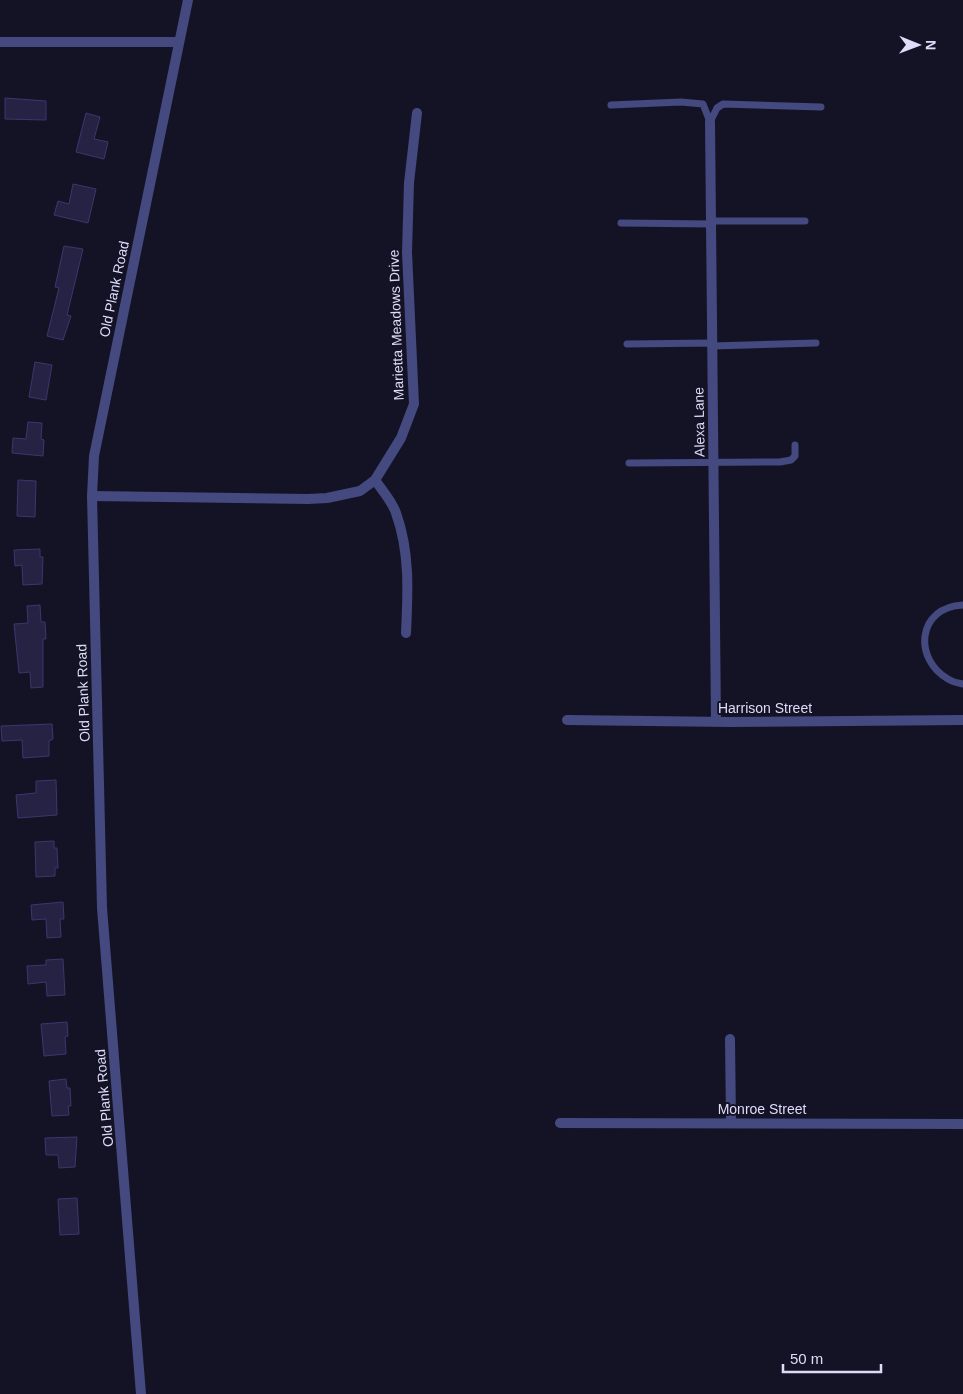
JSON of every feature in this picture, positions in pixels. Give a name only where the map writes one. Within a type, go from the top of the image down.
[{"type":"street","name":"Old Plank Road","points":[[142,1394],[102,908],[92,496],[94,456],[188,0]]},
{"type":"street","points":[[0,42],[179,42]]},
{"type":"street","name":"Marietta Meadows Drive","points":[[92,496],[308,499],[360,491],[375,480],[401,438],[414,404],[406,252],[409,182],[417,113]]},
{"type":"street","name":"Alexa Lane","points":[[710,122],[716,722]]},
{"type":"street","points":[[375,480],[396,511],[406,554],[408,584],[406,633]]},
{"type":"street","name":"Harrison Street","points":[[567,720],[716,722],[963,720]]},
{"type":"street","points":[[730,1039],[731,1122]]},
{"type":"street","name":"Monroe Street","points":[[560,1123],[963,1124]]},
{"type":"lane","points":[[611,105],[681,102],[703,104],[710,122]]},
{"type":"lane","points":[[710,122],[716,108],[723,104],[821,106]]},
{"type":"lane","points":[[621,223],[806,221]]},
{"type":"lane","points":[[627,344],[816,343]]},
{"type":"lane","points":[[629,463],[791,460],[795,456],[796,444]]},
{"type":"lane","points":[[963,605],[952,605],[941,610],[927,622],[924,639],[931,663],[948,679],[963,684]]},
{"type":"building","points":[[5,98],[46,101],[46,120],[5,119]]},
{"type":"building","points":[[86,113],[100,117],[94,139],[108,142],[104,159],[76,152]]},
{"type":"building","points":[[73,184],[96,189],[88,223],[54,215],[58,201],[69,204]]},
{"type":"building","points":[[64,246],[83,249],[67,315],[71,316],[63,340],[47,336],[59,288],[55,287]]},
{"type":"building","points":[[35,362],[52,365],[46,400],[29,397]]},
{"type":"building","points":[[28,422],[42,423],[43,456],[12,453],[13,438],[26,439]]},
{"type":"building","points":[[18,480],[36,481],[35,517],[17,516]]},
{"type":"building","points":[[40,549],[40,557],[43,557],[42,584],[23,585],[22,565],[15,566],[14,550]]},
{"type":"building","points":[[40,605],[41,622],[45,622],[46,639],[43,639],[43,687],[31,688],[30,672],[19,673],[14,624],[28,623],[27,606]]},
{"type":"building","points":[[52,724],[53,739],[49,741],[49,756],[23,758],[22,740],[2,741],[1,726]]},
{"type":"building","points":[[56,780],[57,815],[18,818],[16,795],[36,793],[36,781]]},
{"type":"building","points":[[54,841],[54,848],[57,848],[58,868],[55,868],[55,876],[36,877],[35,842]]},
{"type":"building","points":[[63,902],[64,919],[60,919],[61,937],[47,938],[46,919],[32,920],[31,905]]},
{"type":"building","points":[[63,959],[65,995],[47,996],[46,982],[28,984],[27,966],[46,965],[46,960]]},
{"type":"building","points":[[67,1022],[68,1036],[65,1037],[66,1054],[44,1056],[41,1024]]},
{"type":"building","points":[[66,1079],[67,1088],[70,1088],[71,1106],[68,1106],[69,1115],[52,1116],[49,1081]]},
{"type":"building","points":[[77,1137],[75,1167],[59,1168],[58,1155],[46,1155],[45,1138]]},
{"type":"building","points":[[77,1198],[79,1234],[60,1235],[58,1199]]}]
